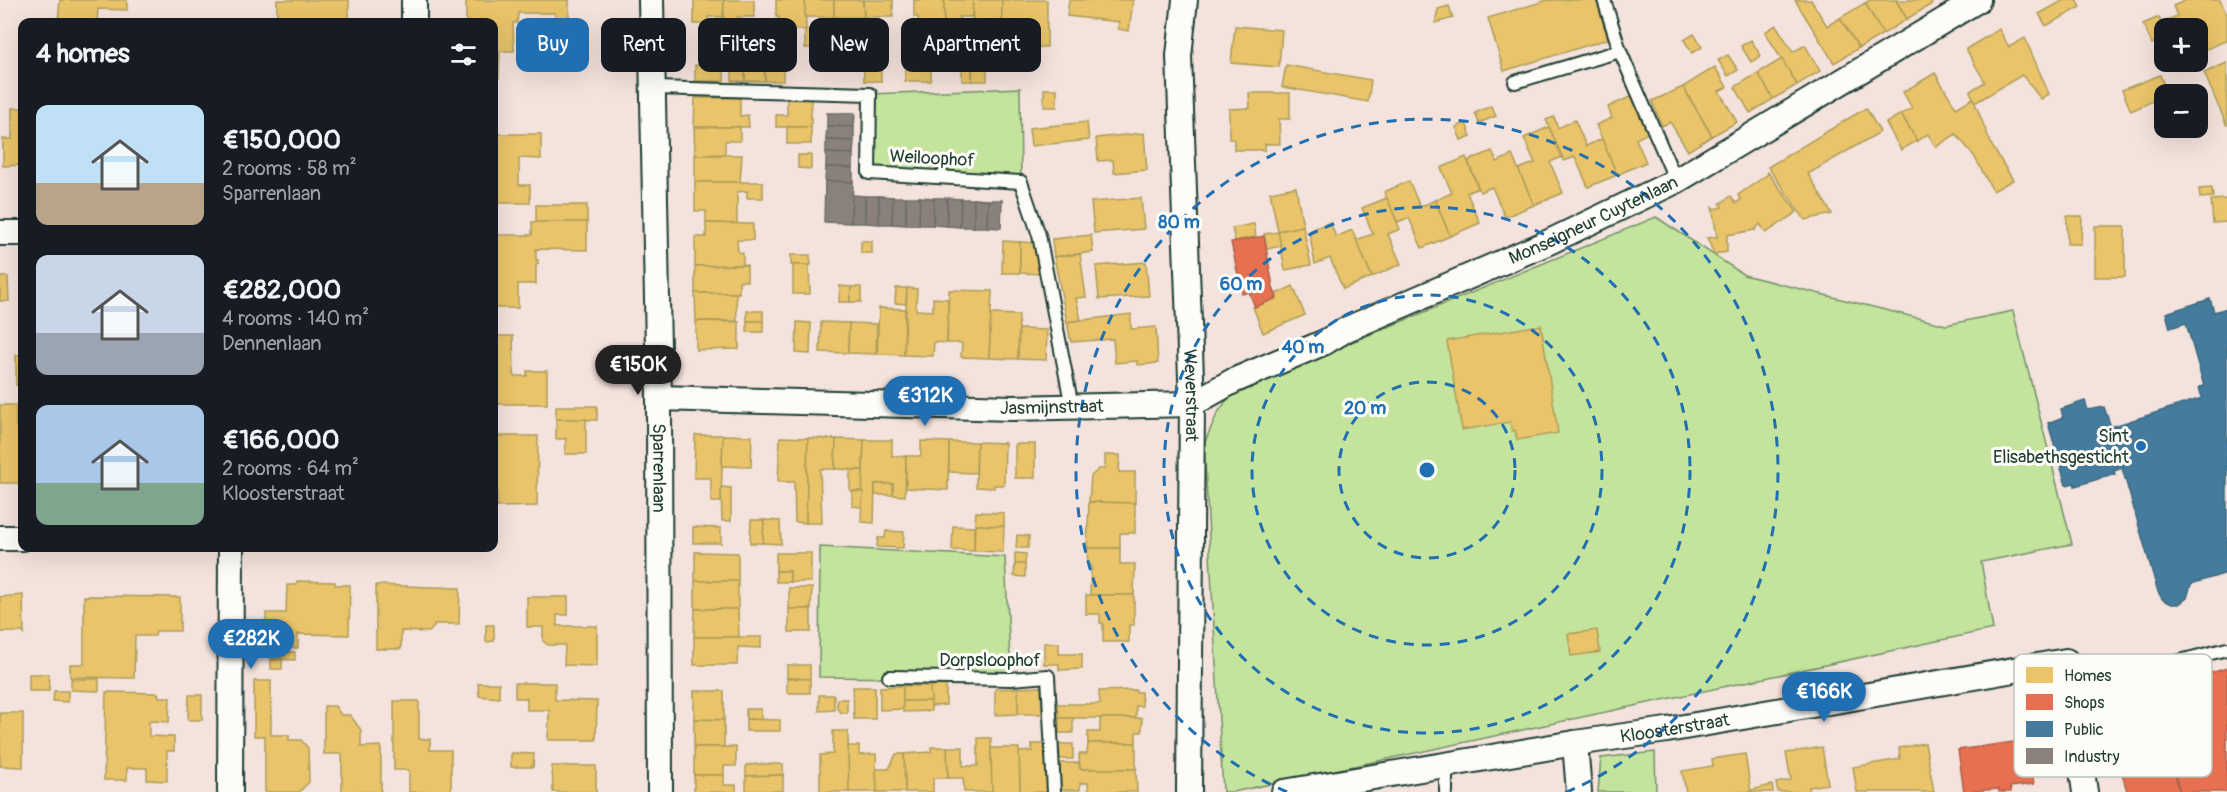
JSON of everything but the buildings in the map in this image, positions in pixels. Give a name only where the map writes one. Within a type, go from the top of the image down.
[{"type":"street","points":[[414,0],[414,18]]},
{"type":"street","name":"Sparrenlaan","points":[[651,0],[659,398],[660,792]]},
{"type":"street","name":"Weverstraat","points":[[1185,0],[1179,56],[1192,404],[1189,792]]},
{"type":"street","name":"Monseigneur Cuytenlaan","points":[[1192,404],[1233,381],[1569,233],[1676,181],[1978,0]]},
{"type":"street","points":[[0,233],[18,233]]},
{"type":"street","name":"Jasmijnstraat","points":[[659,398],[1012,408],[1192,404]]},
{"type":"street","points":[[0,538],[18,538]]},
{"type":"street","points":[[230,792],[231,552]]},
{"type":"street","name":"Kloosterstraat","points":[[1284,792],[1575,743],[1667,730],[2014,670]]},
{"type":"street","points":[[1575,743],[1579,792]]},
{"type":"street","points":[[2083,777],[2085,792]]},
{"type":"lane","points":[[1604,0],[1620,51],[1676,181]]},
{"type":"lane","points":[[1515,82],[1620,51]]},
{"type":"lane","name":"Weiloophof","points":[[654,88],[870,94],[869,173],[1021,182],[1040,235],[1071,407]]},
{"type":"lane","points":[[2207,654],[2227,649]]},
{"type":"lane","name":"Dorpsloophof","points":[[889,677],[1011,679],[1048,676],[1054,792]]},
{"type":"lane","points":[[1446,765],[1446,792]]},
{"type":"green space","points":[[1020,88],[1021,182],[869,173],[870,94]]},
{"type":"green space","points":[[1656,217],[1744,275],[1946,325],[2013,311],[2072,544],[1981,562],[1993,629],[1233,792],[1223,792],[1204,444],[1217,414],[1229,397],[1347,344]]},
{"type":"green space","points":[[820,547],[1005,557],[1011,679],[819,677]]},
{"type":"green space","points":[[1655,752],[1656,792],[1598,792],[1601,758]]},
{"type":"place","name":"Sint Elisabethsgesticht","points":[[2141,446]]}]
